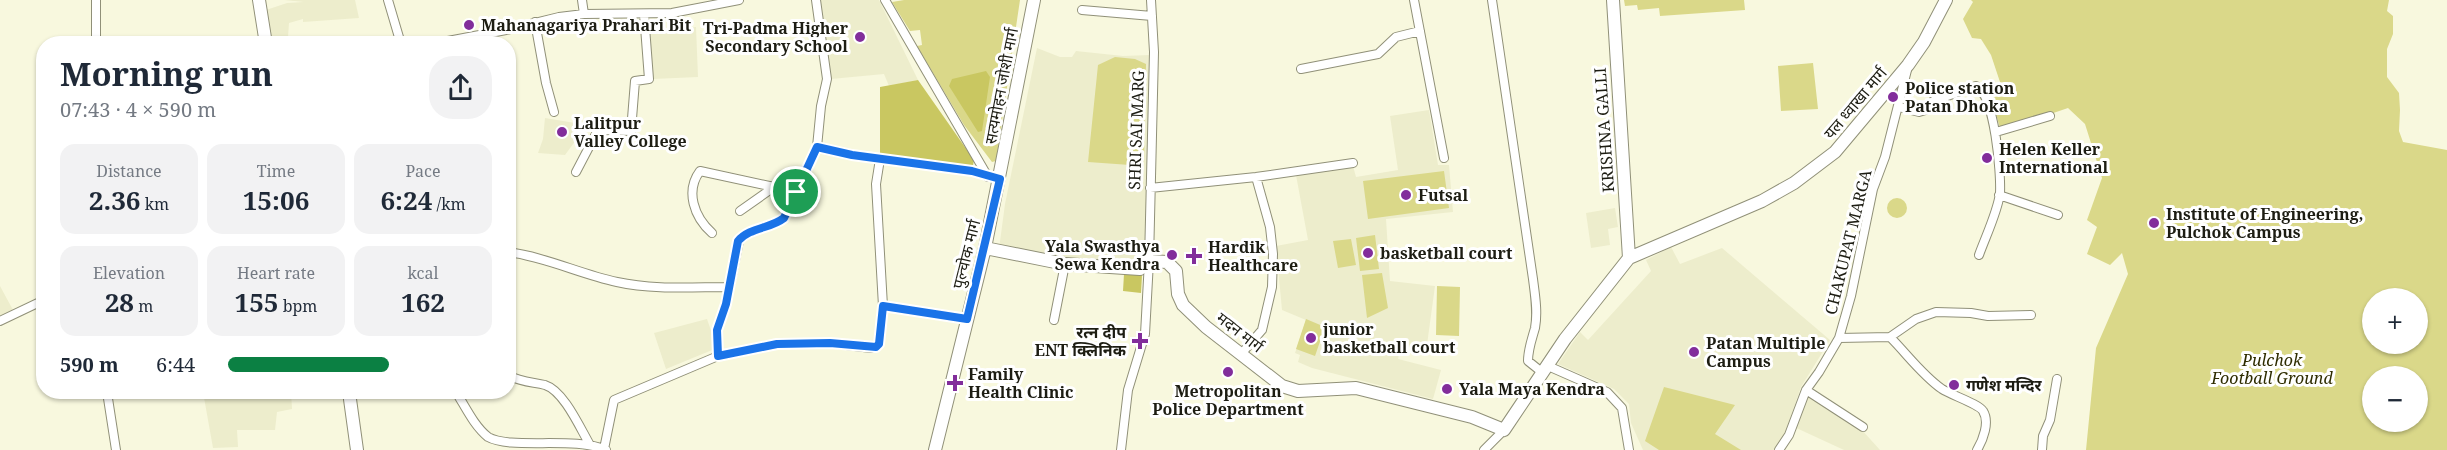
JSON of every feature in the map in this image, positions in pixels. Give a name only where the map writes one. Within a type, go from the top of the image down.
[{"type":"street","points":[[96,0],[96,36]]},
{"type":"street","points":[[259,0],[265,36]]},
{"type":"street","points":[[388,0],[399,36]]},
{"type":"street","points":[[582,0],[584,14]]},
{"type":"street","points":[[470,36],[584,14],[672,13],[739,0]]},
{"type":"street","points":[[718,356],[717,330],[729,288],[738,241],[745,233],[778,223],[784,218],[817,147],[820,106],[828,79],[816,0]]},
{"type":"street","points":[[885,0],[994,178]]},
{"type":"street","name":"सत्यमोहन जोशी मार्ग","points":[[994,178],[1034,0]]},
{"type":"street","name":"SHRI SAI MARG","points":[[1121,450],[1128,390],[1144,334],[1149,261],[1154,52],[1151,0]]},
{"type":"street","points":[[1414,0],[1444,158]]},
{"type":"street","points":[[1492,0],[1533,279],[1536,312],[1528,361],[1607,392],[1622,408],[1629,450]]},
{"type":"street","name":"KRISHNA GALLI","points":[[1613,0],[1629,258]]},
{"type":"street","name":"यल ध्वाखा मार्ग","points":[[1629,258],[1762,201],[1794,183],[1835,152],[1908,65],[1946,0]]},
{"type":"street","points":[[1082,9],[1152,16]]},
{"type":"street","points":[[576,172],[598,130],[631,131],[635,81],[649,79],[644,14]]},
{"type":"street","points":[[535,22],[554,112]]},
{"type":"street","points":[[1301,69],[1378,54],[1396,38],[1420,30]]},
{"type":"street","name":"CHAKUPAT MARGA","points":[[1779,450],[1789,435],[1806,390],[1839,338],[1851,296],[1873,189],[1899,107],[1908,65]]},
{"type":"street","points":[[1899,107],[1920,112],[1932,108],[1933,101],[1976,87],[1983,91],[1996,132],[1999,195],[1979,255]]},
{"type":"street","points":[[1996,132],[2050,116]]},
{"type":"street","points":[[817,147],[880,159],[972,171],[994,178]]},
{"type":"street","points":[[461,399],[480,429],[490,439],[519,444],[590,445],[605,449],[614,400],[718,356],[777,344],[830,343],[876,347],[879,344],[883,306],[876,184],[880,159]]},
{"type":"street","points":[[1150,188],[1256,177],[1353,163]]},
{"type":"street","points":[[712,232],[702,224],[693,202],[692,186],[700,171],[796,192]]},
{"type":"street","points":[[1242,353],[1262,330],[1272,287],[1273,254],[1270,227],[1256,177]]},
{"type":"street","name":"पुल्चोक मार्ग","points":[[935,450],[985,249],[994,178]]},
{"type":"street","points":[[740,211],[774,187]]},
{"type":"street","points":[[1999,195],[2058,215]]},
{"type":"street","points":[[985,249],[1065,264],[1140,270],[1149,261]]},
{"type":"street","points":[[516,254],[558,263],[620,283],[729,288]]},
{"type":"street","points":[[1484,450],[1504,430],[1565,339],[1629,258]]},
{"type":"street","name":"मदन मार्ग","points":[[1149,261],[1170,264],[1176,271],[1178,294],[1183,305],[1206,327],[1282,386],[1298,391],[1356,387],[1472,417],[1504,430]]},
{"type":"street","points":[[1054,320],[1065,264]]},
{"type":"street","points":[[0,321],[36,304]]},
{"type":"street","points":[[883,306],[967,319]]},
{"type":"street","points":[[1839,338],[1890,337],[1916,319],[1936,312],[1988,316],[2031,315]]},
{"type":"street","points":[[1890,337],[1940,388],[1981,408],[1985,414],[1984,437],[1977,450]]},
{"type":"street","points":[[2042,450],[2043,436],[2050,420],[2057,379]]},
{"type":"street","points":[[516,380],[547,386],[561,396],[590,445]]},
{"type":"street","points":[[1806,390],[1863,426]]},
{"type":"street","points":[[108,399],[116,450]]},
{"type":"street","points":[[350,399],[357,450]]},
{"type":"shaded area","points":[[284,0],[355,0],[359,18],[303,22],[303,19],[289,23],[288,36],[268,36],[266,10],[287,3],[304,2]]},
{"type":"shaded area","name":"Tri-Padma Higher Secondary School","points":[[817,0],[879,0],[918,80],[889,86],[884,74],[831,79]]},
{"type":"shaded area","points":[[696,27],[698,77],[653,79],[650,30]]},
{"type":"shaded area","points":[[1037,48],[1060,57],[1072,57],[1076,51],[1123,56],[1150,55],[1145,256],[1135,269],[999,249],[1005,204]]},
{"type":"shaded area","points":[[986,71],[990,77],[982,131],[978,132],[949,86],[952,79]]},
{"type":"shaded area","points":[[918,80],[974,160],[972,171],[880,159],[880,87]]},
{"type":"shaded area","points":[[1429,110],[1438,165],[1449,165],[1453,212],[1386,219],[1390,281],[1435,286],[1426,352],[1401,345],[1398,359],[1441,370],[1433,399],[1312,368],[1298,362],[1300,355],[1295,353],[1306,320],[1282,310],[1276,246],[1308,240],[1296,175],[1353,166],[1356,177],[1398,170],[1390,116]]},
{"type":"shaded area","name":"Lalitpur Valley College","points":[[545,118],[587,125],[565,155],[538,153],[543,139]]},
{"type":"shaded area","points":[[1615,208],[1618,227],[1608,229],[1610,245],[1591,248],[1586,213]]},
{"type":"shaded area","name":"Patan Multiple Campus","points":[[1671,247],[1680,264],[1722,248],[1830,340],[1801,387],[1786,430],[1776,450],[1643,450],[1631,423],[1629,404],[1614,389],[1558,364],[1580,332],[1588,340],[1651,271],[1646,260]]},
{"type":"shaded area","points":[[1124,274],[1142,275],[1141,293],[1123,291]]},
{"type":"shaded area","points":[[0,286],[13,310],[0,317]]},
{"type":"shaded area","points":[[707,319],[717,348],[666,369],[654,333]]},
{"type":"shaded area","points":[[1807,394],[1861,429],[1880,450],[1844,450],[1792,426]]},
{"type":"shaded area","points":[[204,399],[291,399],[292,409],[277,412],[275,430],[237,430],[238,447],[213,448]]},
{"type":"green space","points":[[904,0],[1020,0],[996,161],[992,162],[964,125],[917,46],[922,45],[920,30],[910,31],[892,2]]},
{"type":"green space","points":[[1624,0],[1744,0],[1745,10],[1660,16],[1659,8],[1638,10],[1637,5],[1625,6]]},
{"type":"green space","name":"Pulchok Football Ground","points":[[1971,0],[2389,0],[2387,11],[2393,16],[2393,34],[2387,49],[2387,77],[2399,93],[2399,131],[2403,142],[2447,150],[2447,450],[2086,450],[2096,348],[2128,274],[2122,253],[2110,265],[2087,254],[2097,227],[2087,220],[2102,178],[2085,124],[2068,108],[2001,131],[1991,98],[2004,94],[1991,55],[1981,39],[1972,38],[1963,19],[1973,2]]},
{"type":"green space","points":[[1115,57],[1135,59],[1146,64],[1144,166],[1088,162],[1098,65]]},
{"type":"green space","points":[[1813,63],[1818,109],[1781,111],[1778,66]]},
{"type":"green space","name":"Futsal","points":[[1444,171],[1449,208],[1368,219],[1363,181]]},
{"type":"green space","points":[[1897,198],[1904,201],[1907,208],[1904,215],[1897,218],[1890,215],[1887,208],[1890,201]]},
{"type":"green space","name":"basketball court","points":[[1375,235],[1379,269],[1360,271],[1356,238]]},
{"type":"green space","name":"basketball court","points":[[1351,239],[1356,265],[1338,268],[1333,241]]},
{"type":"green space","points":[[1382,273],[1388,308],[1367,318],[1362,275]]},
{"type":"green space","points":[[1437,286],[1460,287],[1459,336],[1436,335]]},
{"type":"green space","name":"junior basketball court","points":[[1306,319],[1325,327],[1315,356],[1296,349]]},
{"type":"green space","points":[[1664,387],[1735,405],[1715,434],[1741,450],[1659,450],[1645,441]]},
{"type":"place","name":"Mahanagariya Prahari Bit","points":[[469,25]]},
{"type":"place","name":"Tri-Padma Higher Secondary School","points":[[860,37]]},
{"type":"place","name":"Police station Patan Dhoka","points":[[1893,97]]},
{"type":"place","name":"Lalitpur Valley College","points":[[562,132]]},
{"type":"place","name":"Helen Keller International","points":[[1987,158]]},
{"type":"place","name":"Futsal","points":[[1406,195]]},
{"type":"place","name":"Institute of Engineering, Pulchok Campus","points":[[2154,223]]},
{"type":"place","name":"basketball court","points":[[1368,253]]},
{"type":"place","name":"Yala Swasthya Sewa Kendra","points":[[1172,255]]},
{"type":"place","name":"Hardik Healthcare","points":[[1194,256]]},
{"type":"place","name":"junior basketball court","points":[[1311,338]]},
{"type":"place","name":"रत्न दीप ENT क्लिनिक","points":[[1140,341]]},
{"type":"place","name":"Patan Multiple Campus","points":[[1694,352]]},
{"type":"place","name":"Metropolitan Police Department","points":[[1228,372]]},
{"type":"place","name":"Family Health Clinic","points":[[955,383]]},
{"type":"place","name":"गणेश मन्दिर","points":[[1954,385]]},
{"type":"place","name":"Yala Maya Kendra","points":[[1447,389]]},
{"type":"route","points":[[817,147],[852,155],[972,171],[1000,179],[967,319],[883,306],[879,344],[876,347],[830,343],[777,344],[718,356],[717,330],[726,304],[738,241],[745,233],[778,223],[784,218],[796,192],[817,147]]}]
